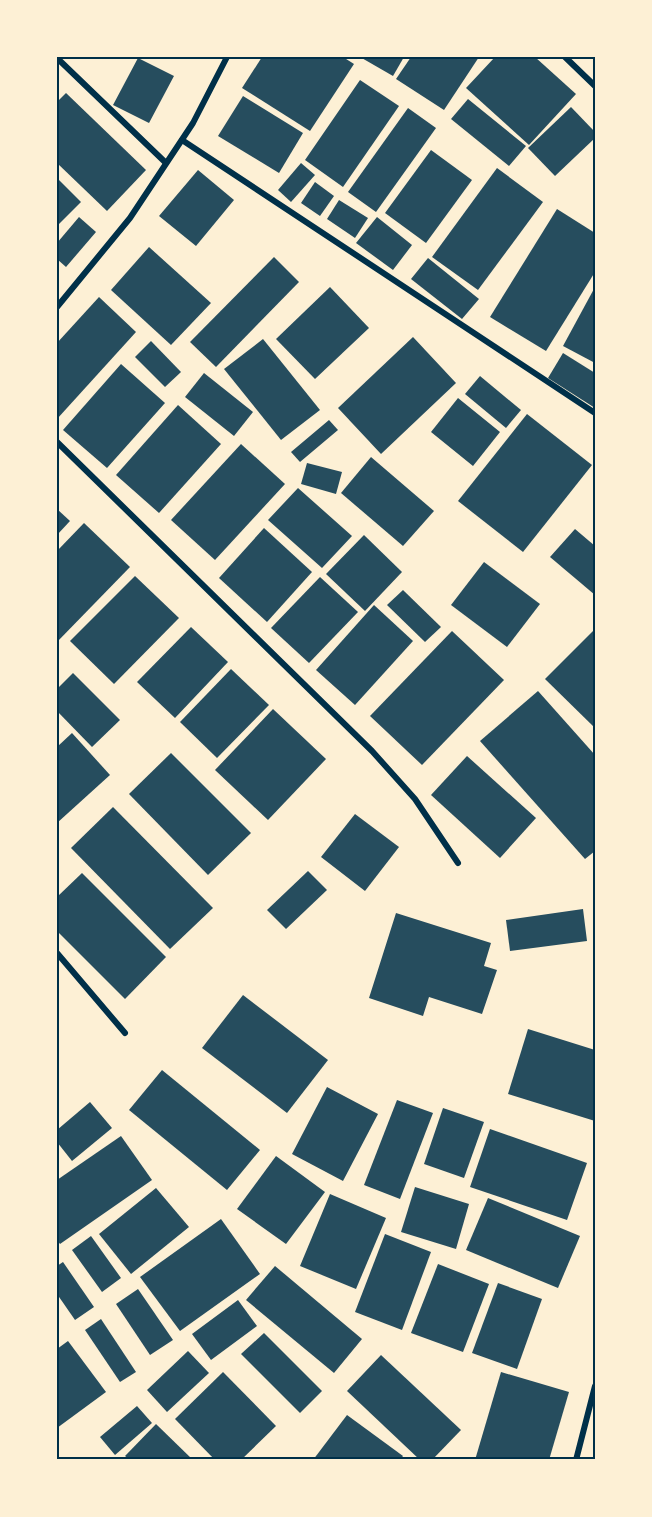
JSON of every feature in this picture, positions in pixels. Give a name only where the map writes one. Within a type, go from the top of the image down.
[{"type":"street","points":[[57,57],[166,163]]},
{"type":"street","points":[[57,307],[130,218],[193,123],[227,57]]},
{"type":"street","points":[[565,57],[595,86]]},
{"type":"street","points":[[182,140],[595,413]]},
{"type":"street","points":[[57,442],[372,750],[415,799],[458,863]]},
{"type":"street","points":[[57,953],[125,1033]]},
{"type":"street","points":[[576,1460],[595,1386]]},
{"type":"building","points":[[262,57],[343,57],[354,64],[310,131],[242,88]]},
{"type":"building","points":[[360,57],[404,57],[393,76]]},
{"type":"building","points":[[411,57],[479,57],[444,110],[396,79]]},
{"type":"building","points":[[495,57],[535,57],[576,94],[529,145],[466,88]]},
{"type":"building","points":[[138,58],[174,76],[149,123],[113,105]]},
{"type":"building","points":[[360,80],[399,106],[343,187],[305,160]]},
{"type":"building","points":[[66,93],[146,170],[107,211],[57,163],[57,102]]},
{"type":"building","points":[[243,96],[303,133],[279,173],[218,136]]},
{"type":"building","points":[[468,99],[526,146],[509,166],[451,119]]},
{"type":"building","points":[[571,107],[595,132],[595,138],[555,176],[528,148]]},
{"type":"building","points":[[408,108],[436,128],[376,212],[348,192]]},
{"type":"building","points":[[431,150],[472,180],[426,243],[385,213]]},
{"type":"building","points":[[301,163],[315,175],[291,202],[278,190]]},
{"type":"building","points":[[497,168],[543,202],[478,290],[432,257]]},
{"type":"building","points":[[198,170],[234,200],[196,246],[159,216]]},
{"type":"building","points":[[57,178],[81,202],[57,226]]},
{"type":"building","points":[[315,182],[334,196],[320,216],[301,203]]},
{"type":"building","points":[[339,200],[368,218],[355,238],[327,219]]},
{"type":"building","points":[[557,209],[595,233],[595,272],[546,351],[490,317]]},
{"type":"building","points":[[79,217],[96,232],[66,267],[57,259],[57,243]]},
{"type":"building","points":[[377,217],[412,245],[393,270],[356,243]]},
{"type":"building","points":[[149,247],[211,303],[171,345],[111,290]]},
{"type":"building","points":[[274,257],[299,282],[216,367],[190,342]]},
{"type":"building","points":[[428,258],[479,299],[462,319],[411,279]]},
{"type":"building","points":[[330,287],[369,328],[315,379],[276,339]]},
{"type":"building","points":[[595,287],[595,363],[563,346]]},
{"type":"building","points":[[99,297],[136,332],[57,419],[57,343]]},
{"type":"building","points":[[413,337],[456,383],[381,454],[338,408]]},
{"type":"building","points":[[263,339],[320,410],[281,440],[224,369]]},
{"type":"building","points":[[151,341],[181,372],[165,387],[135,357]]},
{"type":"building","points":[[563,353],[595,373],[595,408],[548,378]]},
{"type":"building","points":[[121,364],[165,403],[107,468],[63,430]]},
{"type":"building","points":[[204,373],[253,412],[234,436],[185,397]]},
{"type":"building","points":[[480,376],[521,410],[506,428],[465,394]]},
{"type":"building","points":[[458,398],[500,432],[473,466],[431,432]]},
{"type":"building","points":[[178,405],[221,444],[159,513],[116,475]]},
{"type":"building","points":[[527,414],[592,465],[523,552],[458,501]]},
{"type":"building","points":[[329,420],[338,430],[300,462],[291,452]]},
{"type":"building","points":[[241,444],[285,484],[215,560],[171,520]]},
{"type":"building","points":[[371,457],[434,511],[403,546],[341,493]]},
{"type":"building","points":[[307,463],[342,472],[336,494],[301,484]]},
{"type":"building","points":[[298,488],[352,536],[322,568],[268,520]]},
{"type":"building","points":[[57,509],[70,521],[57,535]]},
{"type":"building","points":[[84,523],[130,567],[57,642],[57,551]]},
{"type":"building","points":[[264,528],[312,572],[267,622],[219,578]]},
{"type":"building","points":[[575,529],[595,546],[595,595],[550,557]]},
{"type":"building","points":[[364,535],[402,572],[365,611],[326,574]]},
{"type":"building","points":[[484,562],[540,604],[507,647],[451,605]]},
{"type":"building","points":[[135,576],[179,618],[114,684],[70,641]]},
{"type":"building","points":[[320,577],[358,612],[309,663],[271,628]]},
{"type":"building","points":[[403,590],[441,627],[425,642],[387,605]]},
{"type":"building","points":[[374,605],[413,641],[355,705],[316,670]]},
{"type":"building","points":[[191,627],[228,662],[175,718],[137,682]]},
{"type":"building","points":[[595,629],[595,728],[545,679]]},
{"type":"building","points":[[452,631],[504,680],[422,765],[370,716]]},
{"type":"building","points":[[231,669],[269,705],[217,758],[180,722]]},
{"type":"building","points":[[73,673],[120,720],[92,747],[57,711],[57,689]]},
{"type":"building","points":[[538,691],[595,755],[595,851],[585,859],[480,741]]},
{"type":"building","points":[[273,709],[326,759],[268,820],[215,770]]},
{"type":"building","points":[[72,733],[110,775],[57,823],[57,747]]},
{"type":"building","points":[[171,753],[251,833],[208,875],[129,794]]},
{"type":"building","points":[[467,756],[536,818],[500,858],[431,795]]},
{"type":"building","points":[[113,807],[213,908],[170,949],[71,848]]},
{"type":"building","points":[[355,814],[399,847],[365,891],[321,857]]},
{"type":"building","points":[[308,871],[327,890],[286,929],[267,910]]},
{"type":"building","points":[[82,873],[166,957],[125,999],[57,931],[57,897]]},
{"type":"building","points":[[583,909],[587,941],[510,951],[506,920]]},
{"type":"building","points":[[396,913],[491,943],[484,966],[497,970],[482,1014],[429,997],[423,1016],[369,998]]},
{"type":"building","points":[[243,995],[328,1060],[287,1113],[202,1048]]},
{"type":"building","points":[[528,1029],[595,1050],[595,1121],[508,1094]]},
{"type":"building","points":[[162,1070],[260,1150],[227,1190],[129,1110]]},
{"type":"building","points":[[327,1087],[378,1114],[343,1181],[292,1154]]},
{"type":"building","points":[[397,1100],[433,1113],[400,1199],[364,1185]]},
{"type":"building","points":[[90,1102],[112,1128],[72,1161],[57,1142],[57,1130]]},
{"type":"building","points":[[443,1108],[484,1122],[464,1178],[424,1164]]},
{"type":"building","points":[[490,1129],[587,1163],[567,1220],[470,1187]]},
{"type":"building","points":[[121,1136],[152,1180],[60,1244],[57,1240],[57,1180]]},
{"type":"building","points":[[276,1156],[325,1192],[286,1244],[237,1209]]},
{"type":"building","points":[[415,1187],[469,1204],[456,1249],[401,1232]]},
{"type":"building","points":[[156,1188],[189,1227],[131,1274],[99,1234]]},
{"type":"building","points":[[330,1194],[386,1218],[356,1289],[300,1266]]},
{"type":"building","points":[[488,1198],[580,1236],[558,1288],[466,1250]]},
{"type":"building","points":[[221,1219],[260,1274],[180,1331],[140,1277]]},
{"type":"building","points":[[385,1234],[431,1252],[402,1330],[355,1312]]},
{"type":"building","points":[[91,1236],[121,1278],[102,1292],[72,1250]]},
{"type":"building","points":[[63,1262],[94,1307],[75,1320],[57,1294],[57,1266]]},
{"type":"building","points":[[438,1264],[489,1284],[463,1352],[411,1333]]},
{"type":"building","points":[[275,1266],[362,1339],[334,1373],[246,1300]]},
{"type":"building","points":[[498,1283],[542,1299],[517,1369],[472,1353]]},
{"type":"building","points":[[138,1289],[173,1340],[150,1355],[116,1304]]},
{"type":"building","points":[[238,1300],[257,1326],[211,1360],[192,1334]]},
{"type":"building","points":[[101,1319],[136,1372],[120,1382],[85,1330]]},
{"type":"building","points":[[264,1333],[322,1391],[300,1413],[241,1354]]},
{"type":"building","points":[[68,1341],[106,1392],[57,1428],[57,1349]]},
{"type":"building","points":[[188,1351],[209,1373],[167,1412],[147,1390]]},
{"type":"building","points":[[381,1355],[461,1430],[432,1460],[420,1460],[347,1391]]},
{"type":"building","points":[[223,1372],[276,1426],[241,1460],[215,1460],[175,1419]]},
{"type":"building","points":[[501,1372],[569,1392],[549,1460],[475,1460]]},
{"type":"building","points":[[137,1406],[152,1423],[115,1455],[100,1437]]},
{"type":"building","points":[[347,1415],[403,1456],[400,1460],[313,1460]]},
{"type":"building","points":[[156,1424],[193,1460],[130,1460],[125,1456]]}]
